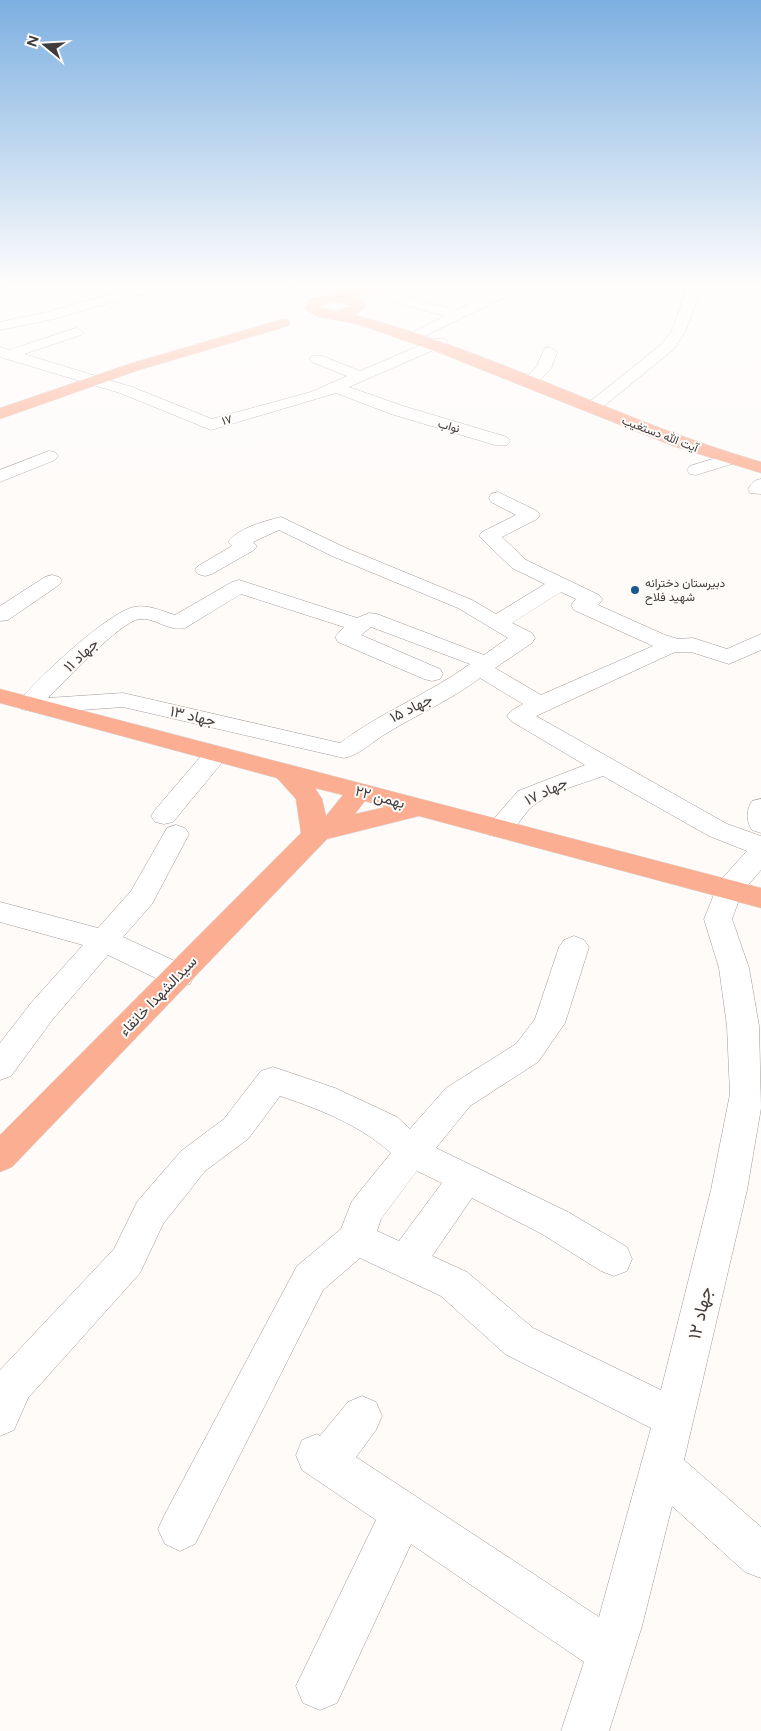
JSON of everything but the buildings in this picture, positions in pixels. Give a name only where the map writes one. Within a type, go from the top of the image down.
[{"type":"main road","points":[[49,396],[64,385],[66,381],[64,372],[104,372],[134,367]]},
{"type":"main road","points":[[0,414],[134,367]]},
{"type":"main road","name":"آیت الله دستغیب","points":[[499,367],[703,444],[761,462]]},
{"type":"main road","name":"آیت الله دستغیب","points":[[595,404],[667,438],[761,468]]},
{"type":"main road","name":"۲۲ بهمن","points":[[0,696],[745,894]]},
{"type":"main road","points":[[286,772],[304,788],[311,800],[315,835],[360,820],[418,808]]},
{"type":"main road","name":"سیدالشهدا خانقاء","points":[[0,1157],[315,835],[334,823],[353,790]]},
{"type":"street","points":[[46,367],[92,381]]},
{"type":"street","points":[[337,367],[360,376]]},
{"type":"street","name":"۱۷","points":[[92,381],[126,390],[211,425],[317,395],[382,367]]},
{"type":"street","points":[[533,379],[543,367]]},
{"type":"street","points":[[595,404],[642,367]]},
{"type":"street","name":"نواب","points":[[335,387],[397,410],[501,441]]},
{"type":"street","points":[[0,477],[48,456]]},
{"type":"street","points":[[696,470],[729,459]]},
{"type":"street","points":[[498,498],[530,515],[489,536],[519,564],[592,599],[582,604],[624,626],[673,645],[693,645],[729,657],[761,641]]},
{"type":"street","points":[[204,570],[247,546],[238,542],[262,529],[281,523],[339,552],[465,604],[496,623],[560,584]]},
{"type":"street","points":[[0,615],[52,581]]},
{"type":"street","name":"جهاد ۱۱","points":[[35,705],[93,642],[121,620],[136,613],[177,623],[239,586],[352,623],[356,628]]},
{"type":"street","points":[[432,674],[346,637],[368,619],[477,663],[540,704]]},
{"type":"street","name":"جهاد ۱۵","points":[[344,751],[384,722],[462,682],[477,663],[524,638],[496,623]]},
{"type":"street","points":[[673,645],[540,704],[520,716],[718,830],[761,846]]},
{"type":"street","name":"جهاد ۱۳","points":[[35,705],[123,700],[344,751]]},
{"type":"street","points":[[0,1067],[42,1011],[142,897],[170,825],[216,754]]},
{"type":"street","name":"جهاد ۱۷","points":[[498,829],[527,797],[604,766]]},
{"type":"street","points":[[761,807],[761,824]]},
{"type":"street","points":[[745,894],[761,852]]},
{"type":"street","name":"جهاد ۱۲","points":[[585,1731],[610,1652],[674,1418],[729,1190],[746,1094],[743,1026],[736,977],[718,919],[745,894]]},
{"type":"street","points":[[0,912],[103,940],[179,976]]},
{"type":"street","points":[[180,1529],[310,1278],[356,1239],[365,1212],[458,1097],[527,1053],[550,1023],[574,946]]},
{"type":"street","points":[[0,1416],[13,1385],[127,1261],[150,1213],[193,1161],[236,1129],[273,1080],[324,1097],[385,1127],[412,1152],[554,1222],[614,1258]]},
{"type":"street","points":[[406,1262],[466,1178]]},
{"type":"street","points":[[356,1239],[454,1284],[519,1341],[674,1418]]},
{"type":"street","points":[[362,1416],[322,1458],[610,1652]]},
{"type":"street","points":[[660,1468],[761,1556]]},
{"type":"street","points":[[320,1686],[403,1512]]},
{"type":"place","name":"دبیرستان دخترانه شهید فلاح","points":[[635,590]]}]
